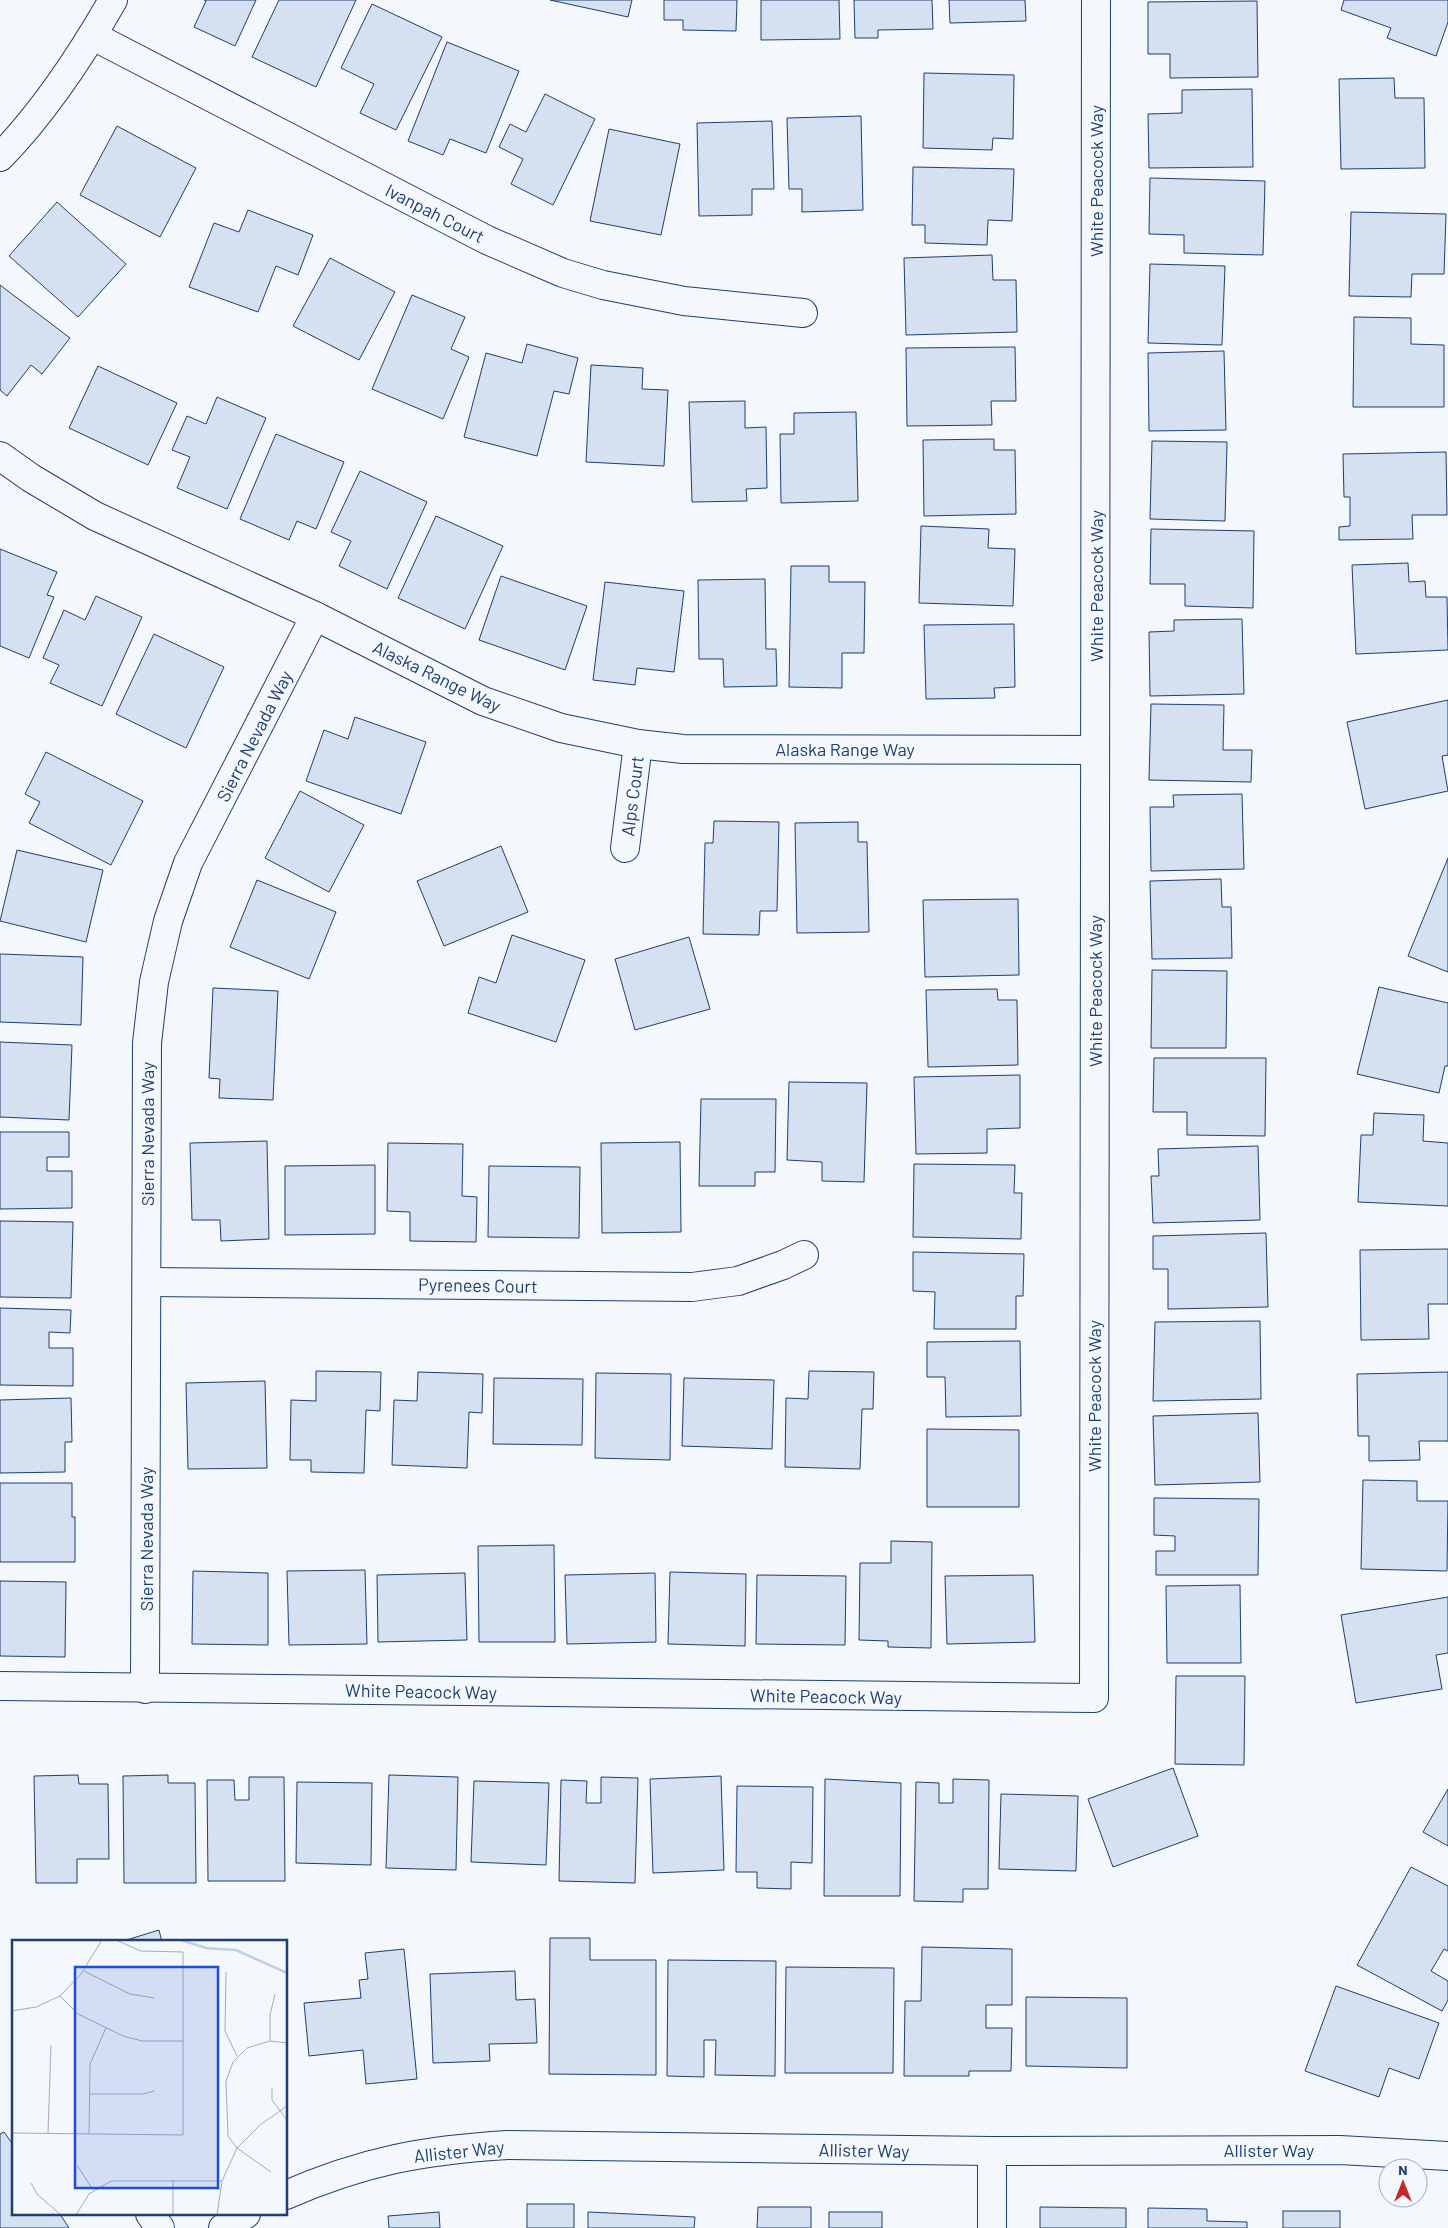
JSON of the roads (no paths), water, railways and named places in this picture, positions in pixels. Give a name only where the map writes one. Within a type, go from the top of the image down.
[{"type":"street","points":[[0,157],[13,144],[68,74],[114,0]]},
{"type":"street","name":"White Peacock Way","points":[[0,1686],[1094,1698],[1096,0]]},
{"type":"street","name":"Ivanpah Court","points":[[92,36],[487,240],[563,273],[603,285],[684,301],[803,313]]},
{"type":"street","name":"Alaska Range Way","points":[[0,456],[31,478],[95,516],[316,616],[483,701],[561,728],[638,744],[683,749],[1096,750]]},
{"type":"street","name":"Sierra Nevada Way","points":[[145,1689],[147,1043],[154,982],[168,921],[188,863],[316,616]]},
{"type":"street","name":"Alps Court","points":[[625,848],[638,744]]},
{"type":"street","name":"Pyrenees Court","points":[[147,1282],[692,1287],[738,1281],[783,1265],[804,1255]]},
{"type":"street","name":"Allister Way","points":[[288,2194],[322,2179],[367,2164],[414,2154],[460,2148],[508,2145],[992,2151],[1340,2150],[1448,2156]]},
{"type":"street","points":[[992,2151],[992,2228]]},
{"type":"street","points":[[151,2216],[160,2228]]},
{"type":"street","points":[[223,2228],[243,2216]]}]
